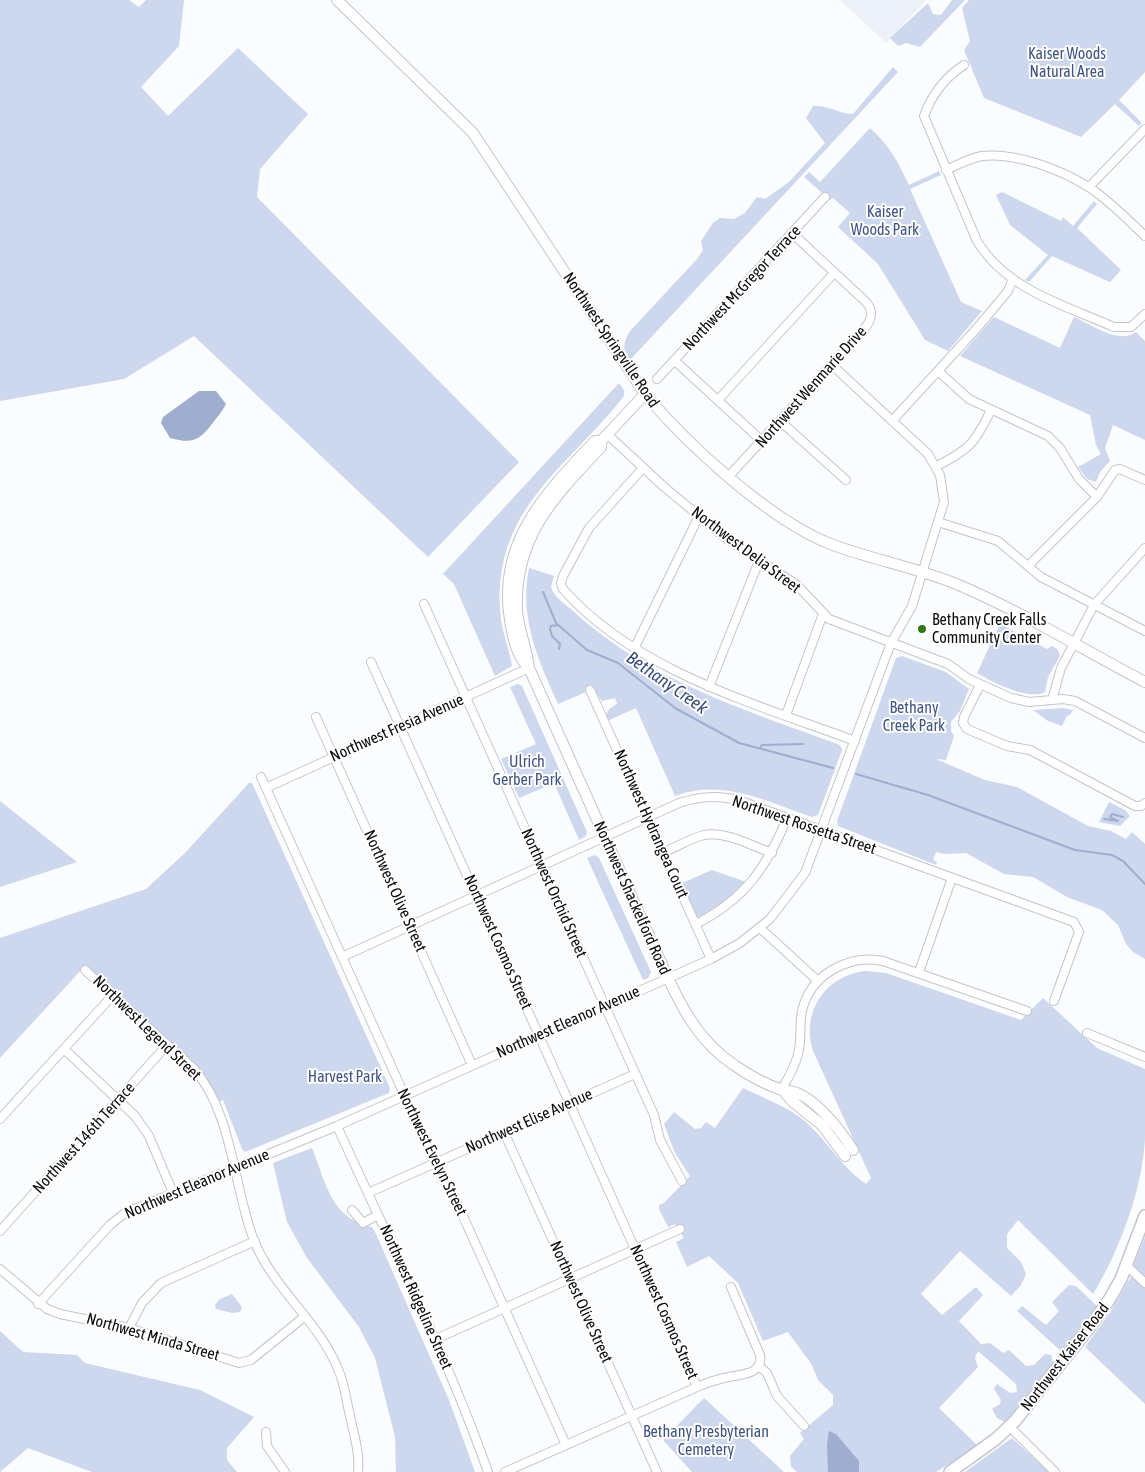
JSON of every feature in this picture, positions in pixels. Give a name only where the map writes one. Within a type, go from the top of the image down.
[{"type":"main road","name":"Northwest Kaiser Road","points":[[950,1472],[996,1439],[1009,1426],[1032,1401],[1102,1312],[1127,1266],[1145,1216]]},
{"type":"street","name":"Northwest Springville Road","points":[[337,0],[474,132],[644,394],[682,436],[729,476],[765,505],[820,539],[861,555],[922,572],[971,590],[1145,682]]},
{"type":"street","points":[[964,65],[954,72],[932,96],[924,116],[977,241],[993,263],[1012,281],[1119,329],[1131,327],[1145,314]]},
{"type":"street","points":[[1089,187],[1145,129]]},
{"type":"street","points":[[946,170],[980,156],[999,155],[1023,158],[1089,187],[1111,204],[1145,236]]},
{"type":"street","name":"Northwest McGregor Terrace","points":[[657,379],[825,197]]},
{"type":"street","name":"Northwest Wenmarie Drive","points":[[729,476],[832,365],[871,318],[869,305],[792,234]]},
{"type":"street","points":[[718,400],[834,273]]},
{"type":"street","points":[[892,421],[998,303],[1012,281]]},
{"type":"street","points":[[675,361],[762,441]]},
{"type":"street","points":[[832,365],[928,454],[936,466],[956,456],[972,444],[991,410]]},
{"type":"street","points":[[938,372],[969,399],[1048,436],[1060,448],[1079,479],[1097,497]]},
{"type":"street","name":"Northwest Shackelford Road","points":[[644,394],[604,438],[595,442],[543,497],[524,528],[517,548],[508,592],[509,613],[515,646],[520,659],[529,668],[682,1010],[703,1039],[734,1065],[782,1090],[797,1093],[817,1108],[842,1133],[849,1153]]},
{"type":"street","points":[[780,421],[846,480]]},
{"type":"street","name":"Northwest Delia Street","points":[[604,438],[643,468],[698,516],[759,561],[797,585],[823,614],[842,625],[948,664],[980,685],[1020,700],[1075,701],[1145,738]]},
{"type":"street","name":"Northwest Eleanor Avenue","points":[[38,1304],[110,1225],[124,1213],[337,1126],[711,960],[740,943],[760,928],[780,908],[805,873],[823,830],[891,643],[912,606],[938,522],[944,493],[936,466]]},
{"type":"street","points":[[643,468],[589,528],[561,583],[566,592],[602,624],[668,668],[709,687],[854,741]]},
{"type":"street","points":[[1028,566],[1097,497],[1117,468],[1145,480]]},
{"type":"street","points":[[635,647],[698,516]]},
{"type":"street","points":[[938,522],[998,541],[1041,577],[1145,631]]},
{"type":"street","points":[[1052,700],[1061,668],[1094,604],[1145,548]]},
{"type":"street","points":[[709,687],[759,561]]},
{"type":"street","name":"Northwest Orchid Street","points":[[424,604],[655,1118],[660,1140],[682,1181]]},
{"type":"street","points":[[786,715],[823,614]]},
{"type":"street","name":"Northwest Cosmos Street","points":[[371,662],[697,1387]]},
{"type":"street","name":"Northwest Fresia Avenue","points":[[266,788],[529,668]]},
{"type":"street","points":[[980,685],[964,717],[963,723],[967,729],[1007,746],[1030,750],[1134,806],[1141,806],[1145,803]]},
{"type":"street","name":"Northwest Hydrangea Court","points":[[590,690],[711,960]]},
{"type":"street","name":"Northwest Olive Street","points":[[316,717],[472,1065]]},
{"type":"street","name":"Northwest Evelyn Street","points":[[261,777],[435,1163],[458,1205],[566,1445]]},
{"type":"street","name":"Northwest Rossetta Street","points":[[342,957],[648,818],[692,799],[712,796],[741,801],[1065,918],[1077,924],[1079,932],[1054,1001]]},
{"type":"street","points":[[696,924],[726,906],[744,890],[772,853],[787,818]]},
{"type":"street","points":[[664,852],[697,838],[711,835],[729,837],[772,853]]},
{"type":"street","points":[[918,972],[952,878]]},
{"type":"street","points":[[760,928],[818,981]]},
{"type":"street","points":[[782,1090],[798,1054],[805,1002],[818,981],[845,963],[864,959],[883,961],[1026,1011]]},
{"type":"street","name":"Northwest Legend Street","points":[[86,970],[194,1069],[206,1086],[215,1104],[254,1241],[276,1279],[328,1349],[340,1373],[358,1450],[358,1472]]},
{"type":"street","points":[[0,1119],[113,995]]},
{"type":"street","points":[[1086,1033],[1145,1057]]},
{"type":"street","name":"Northwest 146th Terrace","points":[[0,1231],[167,1045]]},
{"type":"street","points":[[64,1049],[144,1126],[173,1193]]},
{"type":"street","name":"Northwest Elise Avenue","points":[[368,1194],[635,1074]]},
{"type":"street","name":"Northwest Ridgeline Street","points":[[337,1126],[436,1339],[469,1418],[488,1472]]},
{"type":"street","name":"Northwest Olive Street","points":[[504,1132],[656,1472]]},
{"type":"street","points":[[352,1210],[363,1222],[378,1215]]},
{"type":"street","points":[[436,1339],[680,1229]]},
{"type":"street","points":[[128,1328],[142,1303],[160,1284],[254,1241]]},
{"type":"street","points":[[1127,1266],[1145,1283]]},
{"type":"street","name":"Northwest Minda Street","points":[[0,1270],[38,1304],[60,1314],[128,1328],[245,1363],[304,1317]]},
{"type":"street","points":[[505,1472],[697,1387],[724,1378],[748,1374],[758,1366],[760,1355],[731,1287]]},
{"type":"street","points":[[758,1366],[768,1373],[778,1396],[804,1426]]},
{"type":"street","points":[[1009,1426],[1055,1472]]},
{"type":"street","points":[[266,1432],[267,1446],[285,1472]]},
{"type":"shaded area","points":[[840,0],[926,0],[886,43]]},
{"type":"shaded area","points":[[199,391],[216,391],[226,404],[223,410],[207,430],[194,440],[184,441],[170,438],[161,423],[163,417]]},
{"type":"shaded area","points":[[829,1431],[836,1434],[859,1461],[859,1472],[828,1472],[827,1444]]},
{"type":"green space","points":[[0,0],[129,0],[139,7],[146,0],[184,0],[179,46],[141,87],[168,116],[238,48],[308,114],[260,169],[257,197],[519,462],[428,557],[194,336],[124,379],[0,401]]},
{"type":"green space","points":[[952,0],[965,0],[920,47],[906,43],[898,46],[890,38],[928,3],[933,14],[941,15]]},
{"type":"green space","name":"Kaiser Woods Natural Area","points":[[969,0],[1145,0],[1145,72],[1119,100],[1142,123],[1139,126],[1115,104],[1081,137],[984,98],[964,50],[970,41],[962,8]]},
{"type":"green space","points":[[893,67],[898,72],[629,361],[624,346],[630,331],[698,258],[703,250],[701,241],[713,223],[720,218],[734,219],[745,213],[757,197],[765,199],[789,182],[825,143],[806,118],[813,106],[853,114]]},
{"type":"green space","name":"Kaiser Woods Park","points":[[870,128],[883,141],[892,154],[909,185],[939,171],[941,175],[910,189],[961,302],[982,311],[948,351],[925,340],[878,264],[838,227],[850,213],[833,198],[830,200],[804,177],[809,172],[820,182]]},
{"type":"green space","points":[[1002,192],[1061,221],[1063,217],[1073,226],[1094,201],[1097,204],[1077,228],[1121,270],[1110,282],[1052,256],[1029,282],[1025,280],[1048,255],[1010,225],[996,195]]},
{"type":"green space","points":[[994,317],[1060,348],[1074,317],[1113,335],[1129,335],[1136,332],[1145,341],[1145,440],[1113,425],[1105,448],[1110,461],[1100,472],[1096,482],[1087,479],[1078,467],[1101,454],[1096,445],[1090,415],[960,356]]},
{"type":"green space","points":[[619,383],[624,390],[624,396],[539,491],[522,515],[509,543],[501,574],[500,610],[512,666],[495,676],[454,584],[443,574]]},
{"type":"green space","points":[[529,568],[554,576],[551,587],[558,598],[603,636],[634,657],[667,675],[734,706],[840,745],[842,750],[818,815],[812,817],[762,799],[728,791],[693,791],[675,796],[636,708],[607,721],[607,712],[617,704],[615,698],[602,701],[593,689],[558,704],[537,655],[532,638],[526,604]]},
{"type":"green space","points":[[1000,624],[1047,649],[1052,646],[1058,650],[1060,656],[1048,677],[1045,692],[1030,694],[1020,692],[977,673]]},
{"type":"green space","name":"Bethany Creek Park","points":[[902,656],[946,672],[969,689],[960,711],[951,722],[951,731],[954,736],[946,760],[938,760],[985,780],[1017,787],[1088,826],[1111,831],[1126,839],[1132,832],[1145,844],[1145,959],[1133,952],[1126,944],[1118,925],[1102,910],[1067,897],[1033,877],[1004,874],[966,853],[945,854],[936,852],[933,860],[937,862],[936,865],[838,826],[837,821],[896,658]]},
{"type":"green space","name":"Ulrich Gerber Park","points":[[518,684],[522,686],[587,832],[586,836],[579,840],[554,783],[519,798],[501,759],[536,744],[510,687]]},
{"type":"green space","points":[[1063,708],[1073,710],[1067,716],[1062,726],[1048,721],[1033,710]]},
{"type":"green space","name":"Harvest Park","points":[[249,783],[252,783],[390,1088],[389,1093],[245,1152],[242,1149],[223,1100],[214,1104],[204,1083],[83,968],[0,1058],[0,938],[146,889],[185,853]]},
{"type":"green space","points":[[0,801],[77,862],[0,887]]},
{"type":"green space","points":[[1109,802],[1125,810],[1130,816],[1120,826],[1099,822]]},
{"type":"green space","points":[[595,855],[599,858],[651,972],[648,978],[643,980],[587,858]]},
{"type":"green space","points":[[712,870],[749,883],[730,901],[698,919],[680,884]]},
{"type":"green space","points":[[865,971],[886,973],[1021,1020],[1043,998],[1097,1048],[1145,1069],[1145,1138],[1140,1178],[1128,1219],[1112,1259],[1093,1294],[1018,1220],[1007,1234],[1007,1248],[1021,1262],[1026,1274],[1021,1285],[1011,1296],[960,1251],[921,1294],[942,1315],[976,1287],[983,1295],[959,1321],[981,1344],[990,1343],[1003,1353],[1009,1350],[1026,1366],[1034,1365],[1045,1354],[1051,1355],[1054,1366],[1032,1394],[1005,1422],[997,1418],[992,1409],[1000,1404],[1001,1400],[994,1389],[997,1384],[1010,1393],[1017,1392],[1016,1384],[978,1351],[975,1358],[978,1367],[939,1408],[978,1446],[936,1472],[797,1472],[791,1467],[790,1456],[804,1439],[800,1433],[833,1405],[833,1395],[818,1380],[812,1365],[788,1332],[763,1341],[738,1283],[709,1256],[687,1267],[676,1242],[684,1238],[675,1224],[668,1227],[659,1209],[659,1205],[664,1203],[690,1176],[675,1153],[664,1124],[674,1112],[695,1129],[701,1128],[706,1122],[715,1128],[743,1088],[780,1105],[801,1118],[818,1134],[848,1169],[866,1184],[871,1178],[814,1053],[810,1038],[810,1024],[813,1011],[827,989],[838,980],[850,974]]},
{"type":"green space","points":[[312,1148],[326,1186],[339,1208],[358,1223],[372,1227],[376,1234],[449,1400],[475,1472],[396,1472],[395,1437],[375,1358],[359,1327],[307,1258],[287,1222],[273,1163]]},
{"type":"green space","points":[[1145,1237],[1145,1281],[1133,1267]]},
{"type":"green space","points":[[1132,1275],[1145,1287],[1145,1404],[1085,1347],[1111,1311]]},
{"type":"green space","points":[[1069,1285],[1076,1286],[1099,1308],[1064,1354],[1017,1311],[1022,1306],[1046,1325],[1059,1311],[1052,1302]]},
{"type":"green space","points":[[232,1294],[242,1307],[240,1312],[232,1313],[216,1309],[215,1305],[220,1299]]},
{"type":"green space","points":[[0,1331],[23,1352],[77,1355],[85,1363],[200,1390],[254,1417],[227,1448],[227,1460],[237,1472],[92,1472],[28,1448],[0,1472]]},
{"type":"green space","name":"Bethany Presbyterian Cemetery","points":[[704,1398],[784,1472],[692,1472],[663,1440]]},
{"type":"green space","points":[[1012,1438],[1049,1472],[965,1472]]},
{"type":"waterway","name":"Bethany Creek","points":[[543,592],[556,623],[587,650],[618,663],[675,708],[739,743],[833,768]]},
{"type":"waterway","points":[[558,625],[551,626],[550,629],[552,636],[560,644],[559,649]]},
{"type":"waterway","points":[[760,748],[762,745],[803,744]]},
{"type":"waterway","name":"Bethany Creek","points":[[856,774],[928,795],[1075,850],[1112,855],[1123,861],[1145,884]]},
{"type":"waterway","points":[[1104,819],[1118,821],[1110,817],[1112,814],[1123,817]]},
{"type":"place","name":"Bethany Creek Falls Community Center","points":[[922,629]]}]
